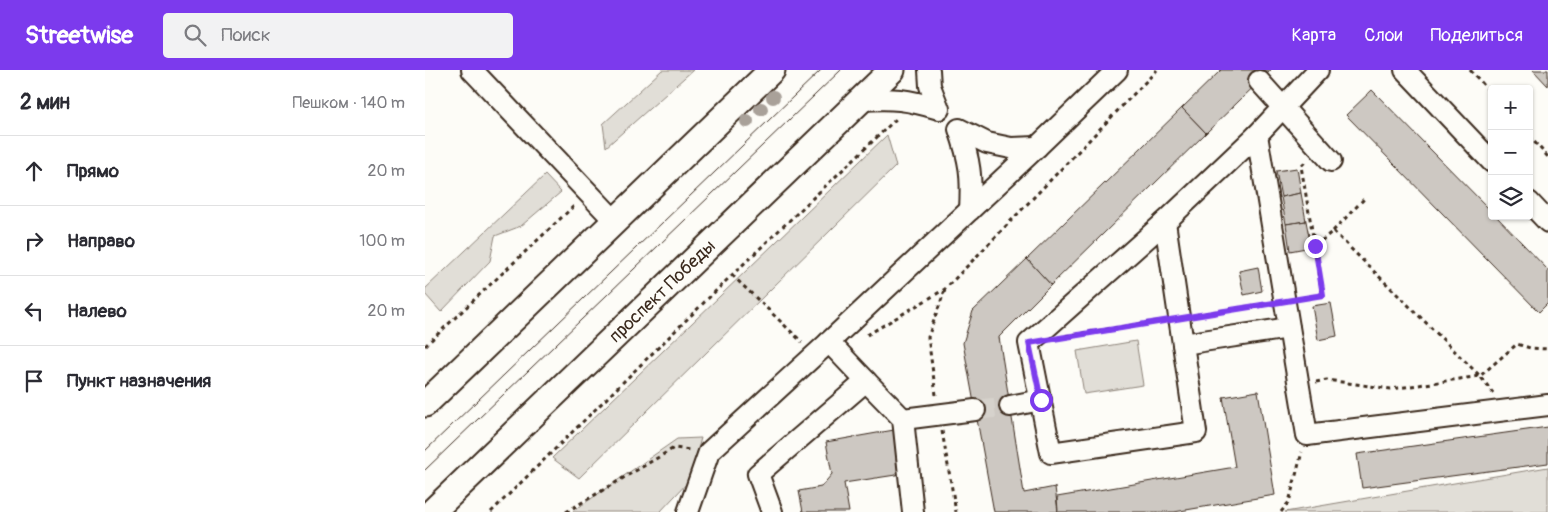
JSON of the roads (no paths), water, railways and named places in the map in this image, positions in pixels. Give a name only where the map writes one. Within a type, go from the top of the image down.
[{"type":"main road","points":[[425,404],[772,70]]},
{"type":"main road","name":"проспект Победы","points":[[432,512],[892,70]]},
{"type":"lane","points":[[472,70],[615,221]]},
{"type":"lane","points":[[929,70],[930,86],[939,109],[959,129],[987,143],[1011,148],[1037,147]]},
{"type":"lane","points":[[688,512],[709,452],[970,210],[1117,70]]},
{"type":"lane","points":[[1165,222],[1196,432],[1051,453],[1029,343],[1165,222],[1257,134],[1318,70]]},
{"type":"lane","points":[[1405,70],[1488,158]]},
{"type":"lane","points":[[1259,81],[1326,154]]},
{"type":"lane","points":[[861,100],[893,98],[915,101],[939,109]]},
{"type":"lane","points":[[959,129],[969,158],[972,183],[970,210]]},
{"type":"lane","points":[[1257,134],[1307,435],[1548,405]]},
{"type":"lane","points":[[1533,206],[1548,222]]},
{"type":"lane","points":[[1183,344],[1289,328]]},
{"type":"lane","points":[[822,348],[866,381],[903,419],[913,512]]},
{"type":"lane","points":[[772,512],[758,474],[866,381]]},
{"type":"lane","points":[[1010,406],[1041,400]]},
{"type":"lane","points":[[903,419],[975,410]]},
{"type":"tunnel","points":[[975,410],[1010,406]]},
{"type":"tram line","points":[[425,451],[821,70]]},
{"type":"tram line","points":[[425,470],[841,70]]}]
